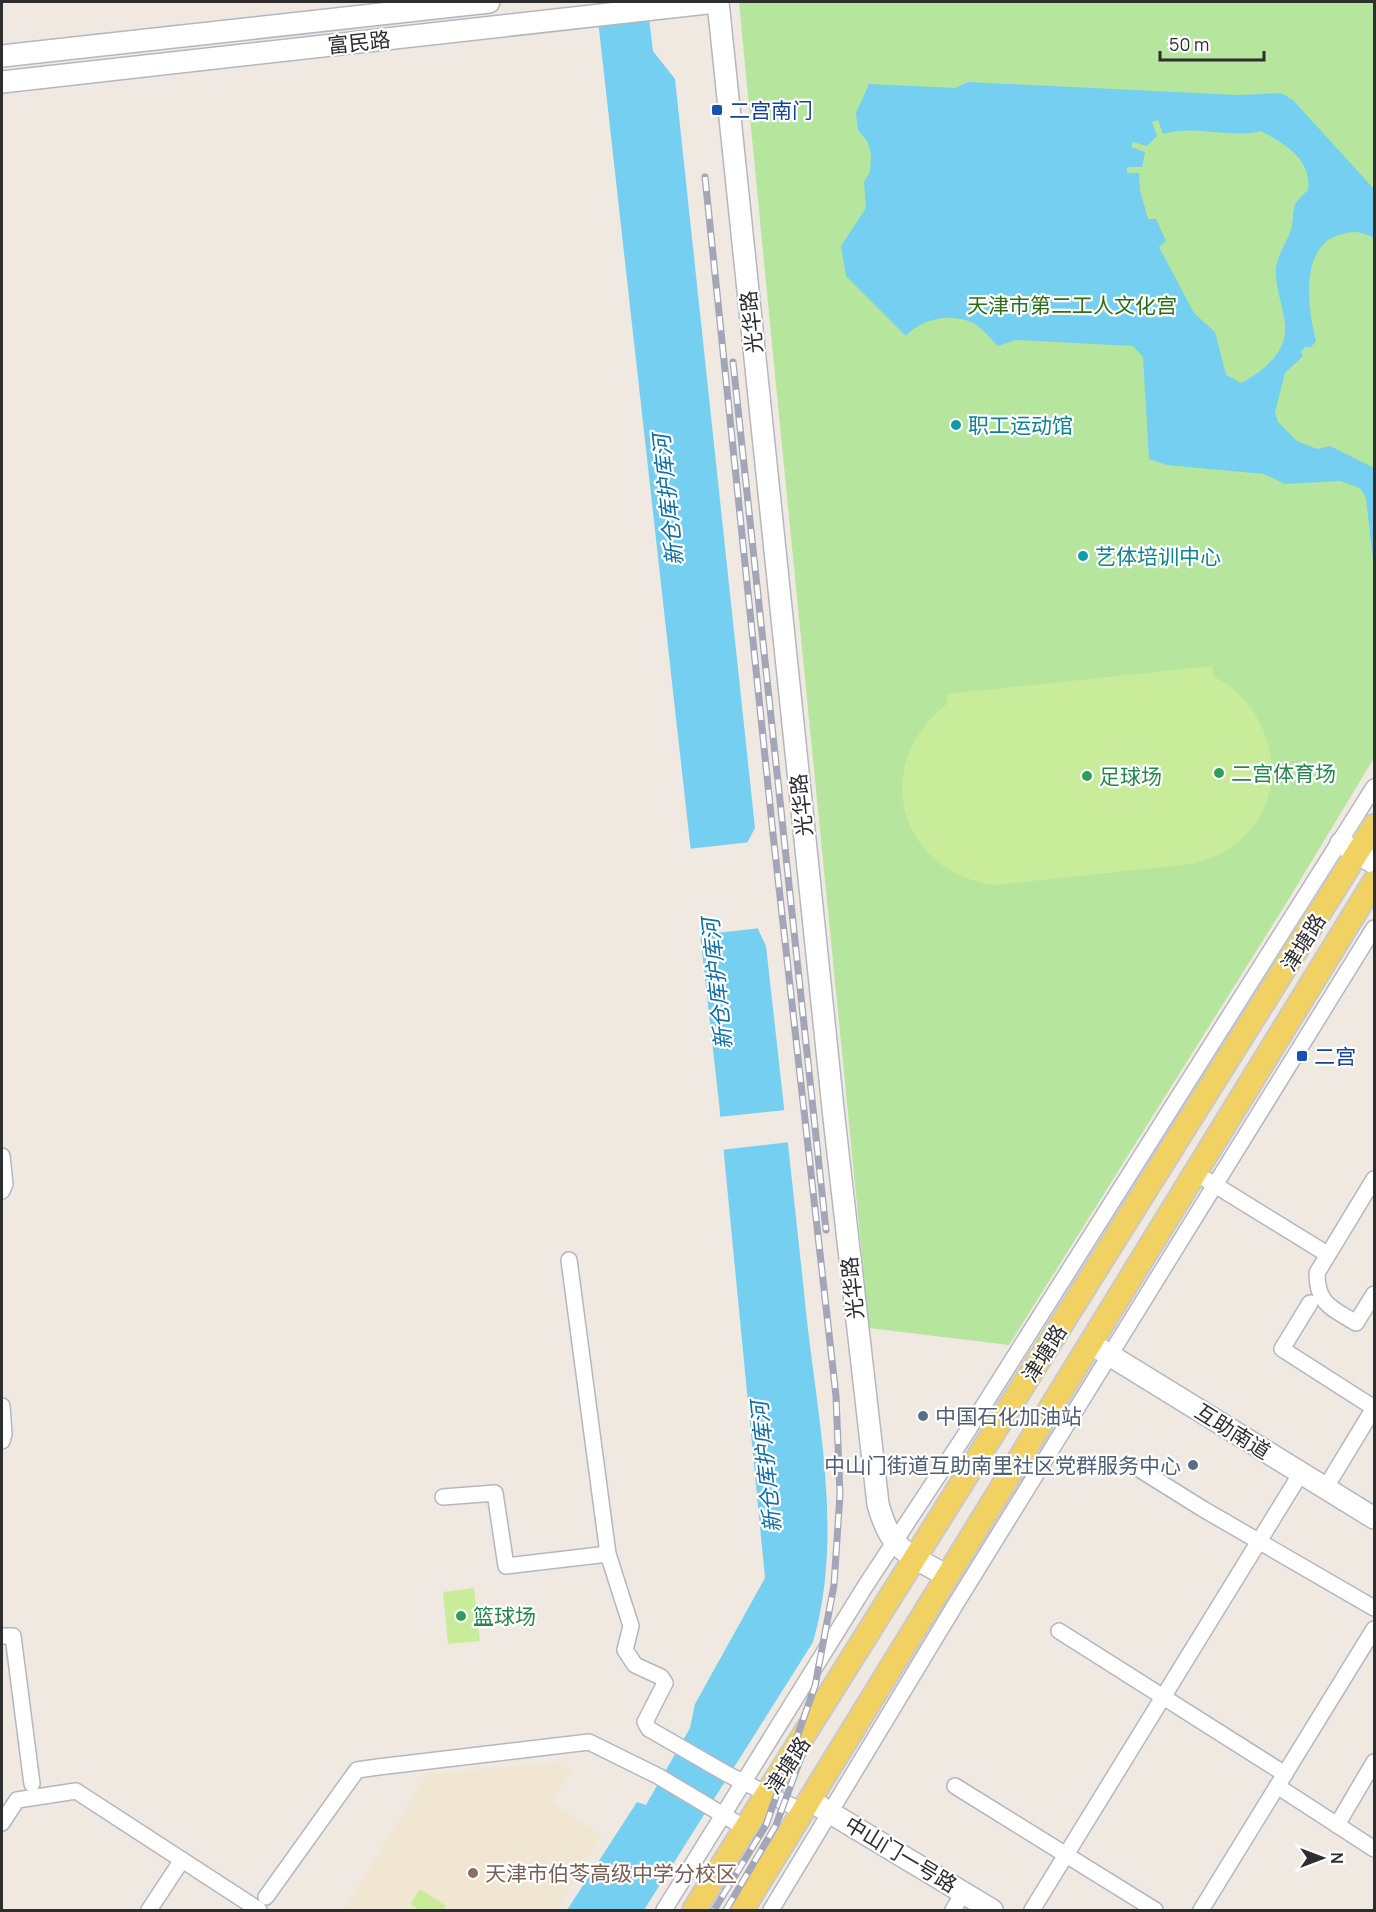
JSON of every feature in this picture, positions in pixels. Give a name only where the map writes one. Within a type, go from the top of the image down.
[{"type":"main road","name":"富民路","points":[[2,56],[489,2]]},
{"type":"main road","name":"富民路","points":[[2,81],[717,2]]},
{"type":"main road","name":"光华路","points":[[717,2],[865,1406],[878,1504],[884,1527],[894,1544]]},
{"type":"main road","name":"津塘路","points":[[694,1911],[1374,826]]},
{"type":"main road","name":"津塘路","points":[[742,1911],[946,1576],[1100,1349],[1196,1172],[1374,882]]},
{"type":"main road","name":"互助南道","points":[[1100,1349],[1374,1518]]},
{"type":"main road","points":[[894,1544],[946,1576]]},
{"type":"main road","name":"中山门一号路","points":[[806,1805],[832,1812],[958,1902],[992,1911]]},
{"type":"street","points":[[664,1911],[866,1585],[1359,850],[1374,787]]},
{"type":"street","points":[[771,1911],[957,1602],[1100,1349],[1215,1185],[1374,928]]},
{"type":"street","points":[[2,1156],[4,1184],[2,1191]]},
{"type":"street","points":[[1196,1172],[1327,1254]]},
{"type":"street","points":[[1374,1179],[1317,1273],[1317,1288],[1322,1301],[1356,1323],[1374,1294]]},
{"type":"street","points":[[569,1260],[608,1554],[631,1626],[625,1650],[635,1665],[660,1677],[665,1683],[645,1722],[649,1729],[727,1774],[769,1793],[806,1805]]},
{"type":"street","points":[[1310,1303],[1282,1349],[1374,1408],[1326,1487]]},
{"type":"street","points":[[2,1406],[4,1434],[2,1441]]},
{"type":"street","points":[[1139,1469],[1374,1608]]},
{"type":"street","points":[[1032,1911],[1301,1473]]},
{"type":"street","points":[[442,1497],[495,1493],[506,1566],[608,1554]]},
{"type":"street","points":[[1201,1911],[1374,1629]]},
{"type":"street","points":[[1059,1631],[1164,1695],[1281,1780],[1337,1825],[1374,1849]]},
{"type":"street","points":[[2,1636],[13,1636],[32,1784]]},
{"type":"street","points":[[2,1823],[17,1800],[76,1791],[182,1860],[263,1904],[357,1770],[589,1742],[657,1776],[745,1828]]},
{"type":"street","points":[[1337,1825],[1374,1762]]},
{"type":"street","points":[[955,1786],[1155,1911]]},
{"type":"street","points":[[149,1911],[182,1860]]},
{"type":"shaded area","name":"天津市伯苓高级中学分校区","points":[[558,1762],[572,1771],[552,1802],[601,1836],[556,1910],[344,1910],[427,1774]]},
{"type":"green space","name":"天津市第二工人文化宫","points":[[739,2],[1374,2],[1374,758],[1284,907],[1009,1345],[869,1328]]},
{"type":"green space","points":[[1212,666],[1214,677],[1235,691],[1252,710],[1264,732],[1271,756],[1271,781],[1265,805],[1253,826],[1224,852],[1192,864],[995,885],[962,876],[936,860],[917,838],[905,812],[902,784],[908,755],[923,728],[947,704],[946,694]]},
{"type":"green space","name":"篮球场","points":[[474,1588],[480,1641],[448,1644],[443,1592]]},
{"type":"green space","points":[[420,1889],[446,1906],[443,1910],[420,1910],[410,1904]]},
{"type":"water","name":"新仓库护库河","points":[[596,2],[647,2],[653,51],[675,79],[755,828],[747,843],[757,927],[766,946],[826,1482],[826,1563],[822,1603],[813,1642],[644,1910],[567,1910],[637,1802],[646,1805],[690,1728],[695,1704],[765,1578],[719,1103]]},
{"type":"water","points":[[968,82],[1237,95],[1281,93],[1293,100],[1374,189],[1374,238],[1357,232],[1344,233],[1326,242],[1317,252],[1309,281],[1309,297],[1316,341],[1311,347],[1305,347],[1301,352],[1303,356],[1285,373],[1275,412],[1278,422],[1297,441],[1317,449],[1330,446],[1374,468],[1374,569],[1366,498],[1360,488],[1340,481],[1285,484],[1264,474],[1167,465],[1149,459],[1143,357],[1133,346],[1016,340],[998,346],[975,324],[957,318],[929,321],[906,336],[846,276],[841,246],[866,208],[864,182],[870,172],[871,153],[867,141],[858,130],[856,113],[869,84],[955,88]],"holes":[[[1158,120],[1163,134],[1187,130],[1237,133],[1261,131],[1287,147],[1301,161],[1306,170],[1308,190],[1295,206],[1292,226],[1278,258],[1276,269],[1285,334],[1272,360],[1258,373],[1241,383],[1226,375],[1215,332],[1194,313],[1159,247],[1166,241],[1156,219],[1148,219],[1140,190],[1139,173],[1127,173],[1127,167],[1142,167],[1145,152],[1131,147],[1133,142],[1147,146],[1157,136],[1152,122]]]},
{"type":"pier","points":[[751,842],[761,928],[698,935],[688,849]]},
{"type":"pier","points":[[786,1110],[790,1142],[721,1150],[718,1117]]},
{"type":"railway","points":[[705,177],[773,834],[836,1396],[840,1494],[834,1585],[815,1686],[766,1825],[714,1910]]},
{"type":"railway","points":[[733,362],[826,1230]]},
{"type":"railway","points":[[726,1910],[776,1825],[802,1755]]},
{"type":"place","name":"二宫南门","points":[[717,110]]},
{"type":"place","name":"职工运动馆","points":[[956,425]]},
{"type":"place","name":"艺体培训中心","points":[[1083,556]]},
{"type":"place","name":"二宫体育场","points":[[1219,773]]},
{"type":"place","name":"足球场","points":[[1087,776]]},
{"type":"place","name":"二宫","points":[[1302,1056]]},
{"type":"place","name":"中国石化加油站","points":[[923,1416]]},
{"type":"place","name":"中山门街道互助南里社区党群服务中心","points":[[1193,1465]]},
{"type":"place","name":"篮球场","points":[[461,1616]]},
{"type":"place","name":"天津市伯苓高级中学分校区","points":[[473,1873]]}]
